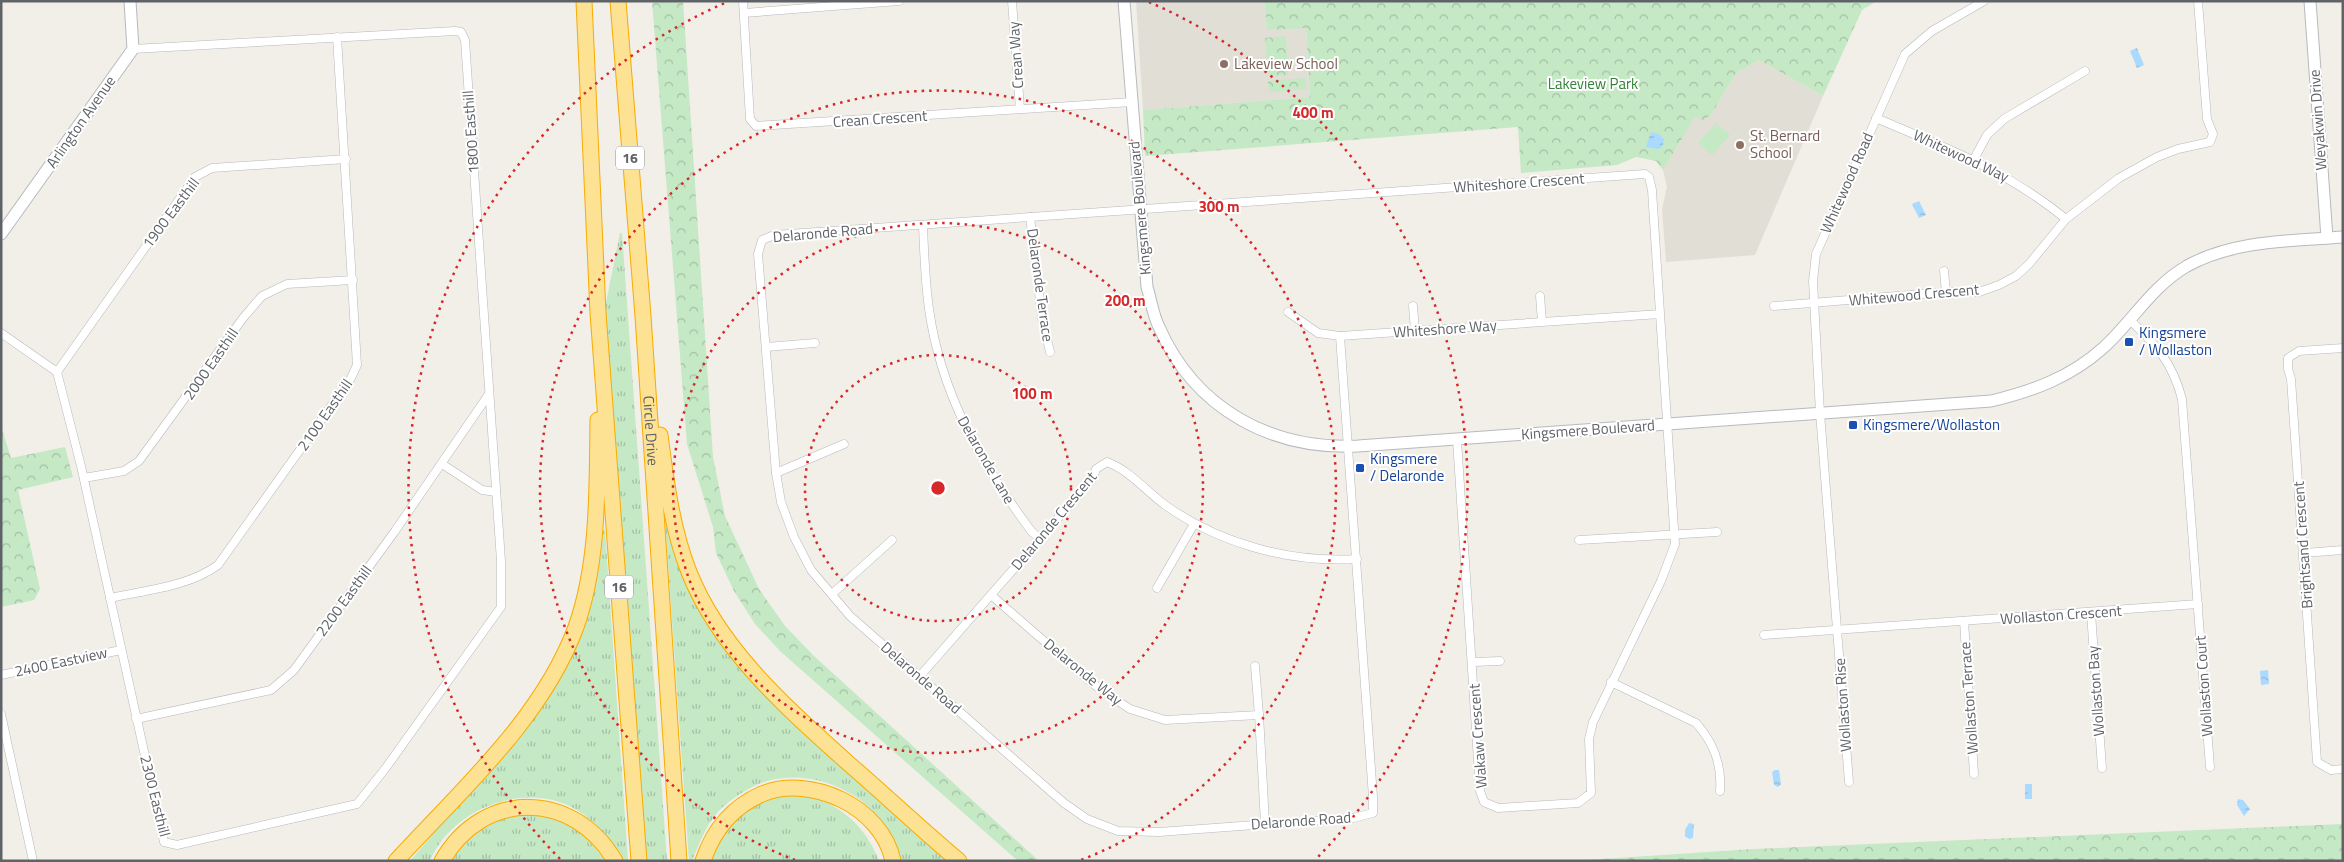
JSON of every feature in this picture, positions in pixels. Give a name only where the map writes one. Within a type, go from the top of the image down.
[{"type":"highway","name":"16","points":[[584,1],[598,313],[639,861]]},
{"type":"highway","name":"Circle Drive","points":[[618,1],[643,316],[679,861]]},
{"type":"highway","points":[[396,861],[494,755],[527,714],[556,670],[576,625],[588,575],[595,515],[598,313]]},
{"type":"highway","points":[[643,316],[674,524],[690,574],[712,616],[739,654],[769,688],[959,861]]},
{"type":"highway","points":[[702,861],[712,837],[723,822],[746,803],[763,794],[798,788],[834,796],[869,818],[882,834],[893,861]]},
{"type":"highway","points":[[442,861],[458,837],[482,818],[513,808],[532,807],[561,813],[589,828],[601,839],[615,861]]},
{"type":"street","points":[[130,1],[133,50]]},
{"type":"street","name":"Crean Crescent","points":[[743,1],[750,119],[756,126],[1132,102]]},
{"type":"street","points":[[744,13],[899,1]]},
{"type":"street","name":"Crean Way","points":[[1012,1],[1020,110]]},
{"type":"street","name":"Kingsmere Boulevard","points":[[1124,1],[1147,287],[1158,326],[1186,372],[1204,392],[1229,413],[1264,432],[1314,445],[1348,446],[1457,440],[1991,401],[2022,394],[2059,380],[2083,364],[2104,347],[2157,288],[2189,265],[2221,252],[2251,244],[2343,237]]},
{"type":"street","name":"Whitewood Road","points":[[1820,413],[1813,281],[1816,254],[1905,54],[1932,32],[1984,1]]},
{"type":"street","name":"Whitewood Crescent","points":[[1774,306],[1946,292],[1979,292],[2016,276],[2029,264],[2066,219],[2100,191],[2131,171],[2178,149],[2202,146],[2212,140],[2212,130],[2207,119],[2198,1]]},
{"type":"street","name":"Weyakwin Drive","points":[[2310,1],[2326,238]]},
{"type":"street","name":"1800 Easthill","points":[[133,50],[337,37],[461,32],[465,40],[501,561]]},
{"type":"street","name":"2100 Easthill","points":[[110,598],[188,581],[204,575],[218,565],[351,378],[357,365],[346,159],[337,37]]},
{"type":"street","name":"Arlington Avenue","points":[[1,234],[133,50]]},
{"type":"street","points":[[1974,159],[1987,135],[2004,119],[2085,71]]},
{"type":"street","name":"Whitewood Way","points":[[1876,118],[1974,159],[2041,198],[2066,219]]},
{"type":"street","name":"1900 Easthill","points":[[57,372],[195,177],[212,168],[346,159]]},
{"type":"street","name":"Whiteshore Crescent","points":[[1141,209],[1645,174],[1651,182],[1667,424]]},
{"type":"street","name":"Delaronde Road","points":[[1141,209],[774,236],[762,240],[758,254],[776,473],[781,502],[794,538],[811,570],[850,616],[1064,803],[1087,819],[1118,831],[1159,832],[1352,818],[1372,813],[1373,797],[1348,446]]},
{"type":"street","name":"Delaronde Terrace","points":[[1030,217],[1042,318],[1050,352]]},
{"type":"street","name":"Delaronde Lane","points":[[922,225],[929,309],[938,353],[952,399],[971,440],[991,474],[1032,532],[1041,539]]},
{"type":"street","points":[[1944,271],[1946,292]]},
{"type":"street","name":"2000 Easthill","points":[[84,478],[124,471],[139,461],[243,318],[262,296],[288,284],[353,280]]},
{"type":"street","points":[[1540,296],[1542,321]]},
{"type":"street","points":[[1413,306],[1415,331]]},
{"type":"street","name":"Whiteshore Way","points":[[1288,312],[1318,333],[1340,336],[1660,314]]},
{"type":"street","points":[[2129,318],[2166,358],[2177,380],[2182,399],[2198,604]]},
{"type":"street","points":[[1,333],[57,372]]},
{"type":"street","points":[[1340,336],[1348,446]]},
{"type":"street","points":[[766,347],[815,343]]},
{"type":"street","name":"Brightsand Crescent","points":[[2343,348],[2299,351],[2288,358],[2304,553],[2317,762],[2332,770],[2343,769]]},
{"type":"street","name":"2300 Easthill","points":[[57,372],[84,478],[164,842],[177,845],[357,804],[386,768],[501,607],[501,561]]},
{"type":"street","name":"2200 Easthill","points":[[136,719],[271,690],[294,670],[442,464],[489,394]]},
{"type":"street","points":[[1820,413],[1838,629]]},
{"type":"street","name":"Wakaw Crescent","points":[[1457,440],[1480,791],[1484,802],[1498,808],[1578,803],[1591,793],[1589,739],[1593,722],[1672,556],[1674,534],[1667,424]]},
{"type":"street","points":[[776,473],[844,444]]},
{"type":"street","name":"Delaronde Crescent","points":[[920,676],[1093,478],[1096,469],[1107,462],[1118,466],[1165,505],[1194,524],[1232,540],[1278,553],[1327,560],[1356,559]]},
{"type":"street","points":[[442,464],[482,490],[496,492]]},
{"type":"street","points":[[1157,588],[1194,524]]},
{"type":"street","points":[[1579,540],[1717,532]]},
{"type":"street","points":[[832,594],[892,540]]},
{"type":"street","points":[[2304,553],[2343,550]]},
{"type":"street","name":"Delaronde Way","points":[[991,595],[1098,687],[1130,709],[1165,720],[1259,715]]},
{"type":"street","name":"Wollaston Crescent","points":[[1764,635],[2198,604]]},
{"type":"street","name":"Wollaston Court","points":[[2198,604],[2210,767]]},
{"type":"street","name":"Wollaston Bay","points":[[2090,613],[2102,768]]},
{"type":"street","name":"Wollaston Terrace","points":[[1964,622],[1974,774]]},
{"type":"street","name":"Wollaston Rise","points":[[1838,629],[1849,782]]},
{"type":"street","name":"2400 Eastview","points":[[1,675],[121,650]]},
{"type":"street","points":[[1473,662],[1500,662]]},
{"type":"street","points":[[1255,666],[1265,823]]},
{"type":"street","points":[[1611,682],[1696,724],[1706,734],[1718,758],[1721,775],[1720,791]]},
{"type":"street","points":[[1,714],[33,861]]},
{"type":"shaded area","name":"Lakeview School","points":[[1136,1],[1264,1],[1267,30],[1306,27],[1310,97],[1143,110]]},
{"type":"shaded area","name":"St. Bernard School","points":[[1759,60],[1823,96],[1755,255],[1666,262],[1662,209],[1667,187],[1663,170],[1695,117],[1711,115],[1736,73]]},
{"type":"green space","points":[[652,1],[683,1],[713,457],[725,516],[759,589],[785,626],[814,656],[1039,861],[1018,861],[780,651],[755,624],[734,591],[716,553],[713,527],[687,444]]},
{"type":"green space","name":"Lakeview Park","points":[[1264,1],[1877,1],[1862,10],[1823,96],[1759,60],[1736,73],[1711,115],[1703,120],[1695,117],[1663,170],[1656,161],[1636,157],[1617,165],[1521,173],[1518,127],[1145,156],[1143,110],[1310,97],[1306,28],[1267,30]]},
{"type":"green space","points":[[1286,36],[1288,75],[1268,76],[1265,38]]},
{"type":"green space","points":[[1305,78],[1306,89],[1269,92],[1268,81]]},
{"type":"green space","points":[[1716,123],[1730,135],[1712,155],[1698,143]]},
{"type":"green space","points":[[620,233],[622,233],[667,861],[640,861],[605,308]]},
{"type":"green space","points":[[1,426],[11,458],[65,447],[73,477],[18,490],[40,589],[34,600],[1,607]]},
{"type":"green space","points":[[665,521],[672,543],[713,632],[733,660],[766,696],[950,861],[900,861],[894,841],[883,823],[869,807],[833,785],[813,779],[792,777],[759,784],[741,793],[725,805],[709,824],[692,861],[689,861]]},
{"type":"green space","points":[[602,530],[605,530],[628,861],[624,861],[603,832],[583,814],[555,801],[534,798],[513,799],[492,805],[472,814],[454,827],[440,843],[430,861],[410,861],[537,711],[553,685]]},
{"type":"green space","points":[[780,796],[807,796],[831,805],[842,812],[868,838],[879,861],[707,861],[728,828],[736,820],[755,806]]},
{"type":"green space","points":[[531,814],[556,820],[574,828],[590,842],[605,861],[446,861],[453,848],[494,819]]},
{"type":"green space","points":[[2343,824],[2343,861],[1571,861],[1754,849]]},
{"type":"water","points":[[2137,48],[2144,65],[2137,68],[2130,51]]},
{"type":"water","points":[[1651,132],[1659,134],[1664,139],[1663,145],[1659,149],[1646,147]]},
{"type":"water","points":[[1919,201],[1926,215],[1919,218],[1912,204]]},
{"type":"water","points":[[2268,670],[2269,684],[2261,685],[2260,671]]},
{"type":"water","points":[[1779,770],[1781,784],[1778,787],[1774,785],[1772,772]]},
{"type":"water","points":[[2025,784],[2032,784],[2032,799],[2025,799]]},
{"type":"water","points":[[2238,799],[2243,800],[2250,809],[2244,816],[2237,805]]},
{"type":"water","points":[[1689,823],[1694,824],[1693,838],[1689,839],[1685,836],[1685,830]]},
{"type":"place","name":"Lakeview School","points":[[1224,64]]},
{"type":"place","name":"St. Bernard School","points":[[1740,145]]},
{"type":"place","name":"Kingsmere / Wollaston","points":[[2129,342]]},
{"type":"place","name":"Kingsmere/Wollaston","points":[[1853,425]]},
{"type":"place","name":"Kingsmere / Delaronde","points":[[1360,468]]}]
